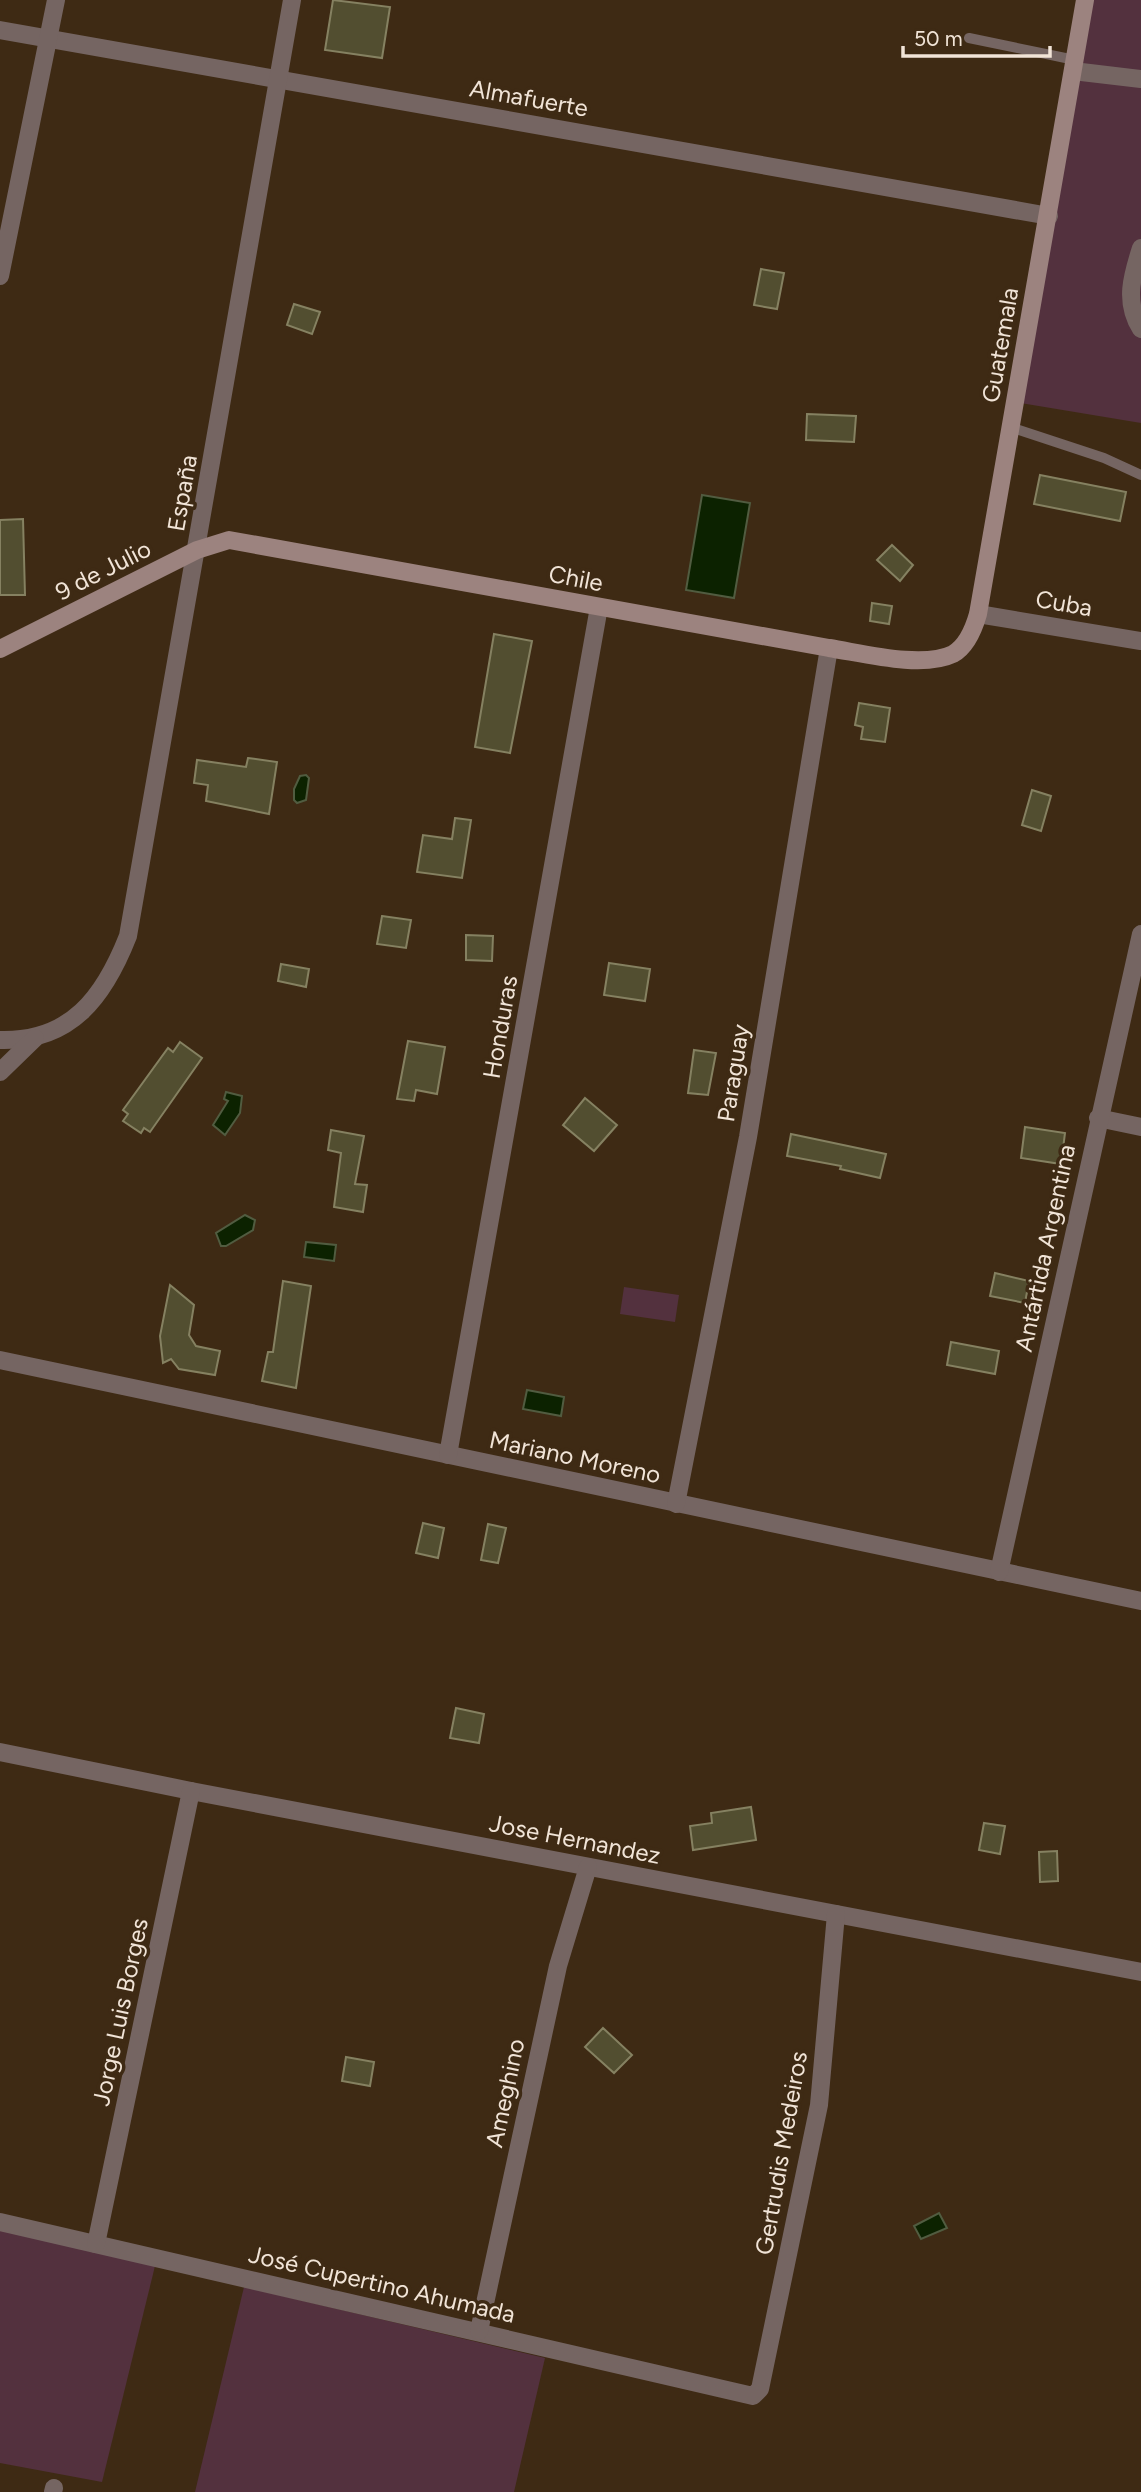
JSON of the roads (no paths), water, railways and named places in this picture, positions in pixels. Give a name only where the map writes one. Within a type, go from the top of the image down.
[{"type":"street","points":[[0,276],[56,0]]},
{"type":"street","name":"España","points":[[0,1072],[37,1037],[75,1018],[90,1005],[119,960],[128,936],[292,0]]},
{"type":"street","name":"Guatemala","points":[[915,660],[953,654],[968,639],[978,614],[1085,0]]},
{"type":"street","name":"Almafuerte","points":[[0,30],[1048,216]]},
{"type":"street","points":[[1074,65],[1141,79]]},
{"type":"street","points":[[1141,248],[1130,282],[1130,307],[1141,329]]},
{"type":"street","name":"9 de Julio","points":[[0,649],[197,550],[229,540]]},
{"type":"street","name":"Chile","points":[[229,540],[829,648],[915,660]]},
{"type":"street","name":"Honduras","points":[[448,1455],[599,607]]},
{"type":"street","name":"Cuba","points":[[978,614],[1141,641]]},
{"type":"street","name":"Paraguay","points":[[676,1504],[748,1137],[829,648]]},
{"type":"street","name":"Antártida Argentina","points":[[999,1572],[1141,934]]},
{"type":"street","name":"España","points":[[0,1040],[37,1037]]},
{"type":"street","points":[[1098,1118],[1141,1127]]},
{"type":"street","name":"Mariano Moreno","points":[[0,1360],[1141,1601]]},
{"type":"street","name":"Jose Hernandez","points":[[0,1752],[191,1791],[1141,1972]]},
{"type":"street","name":"Jorge Luis Borges","points":[[96,2244],[191,1791]]},
{"type":"street","name":"Ameghino","points":[[480,2331],[558,1966],[588,1867]]},
{"type":"street","name":"Gertrudis Medeiros","points":[[752,2396],[760,2389],[819,2105],[835,1914]]},
{"type":"street","name":"José Cupertino Ahumada","points":[[0,2222],[480,2331],[740,2396],[752,2396]]},
{"type":"lane","points":[[969,38],[1074,65]]},
{"type":"lane","points":[[1010,427],[1104,458],[1141,475]]}]
